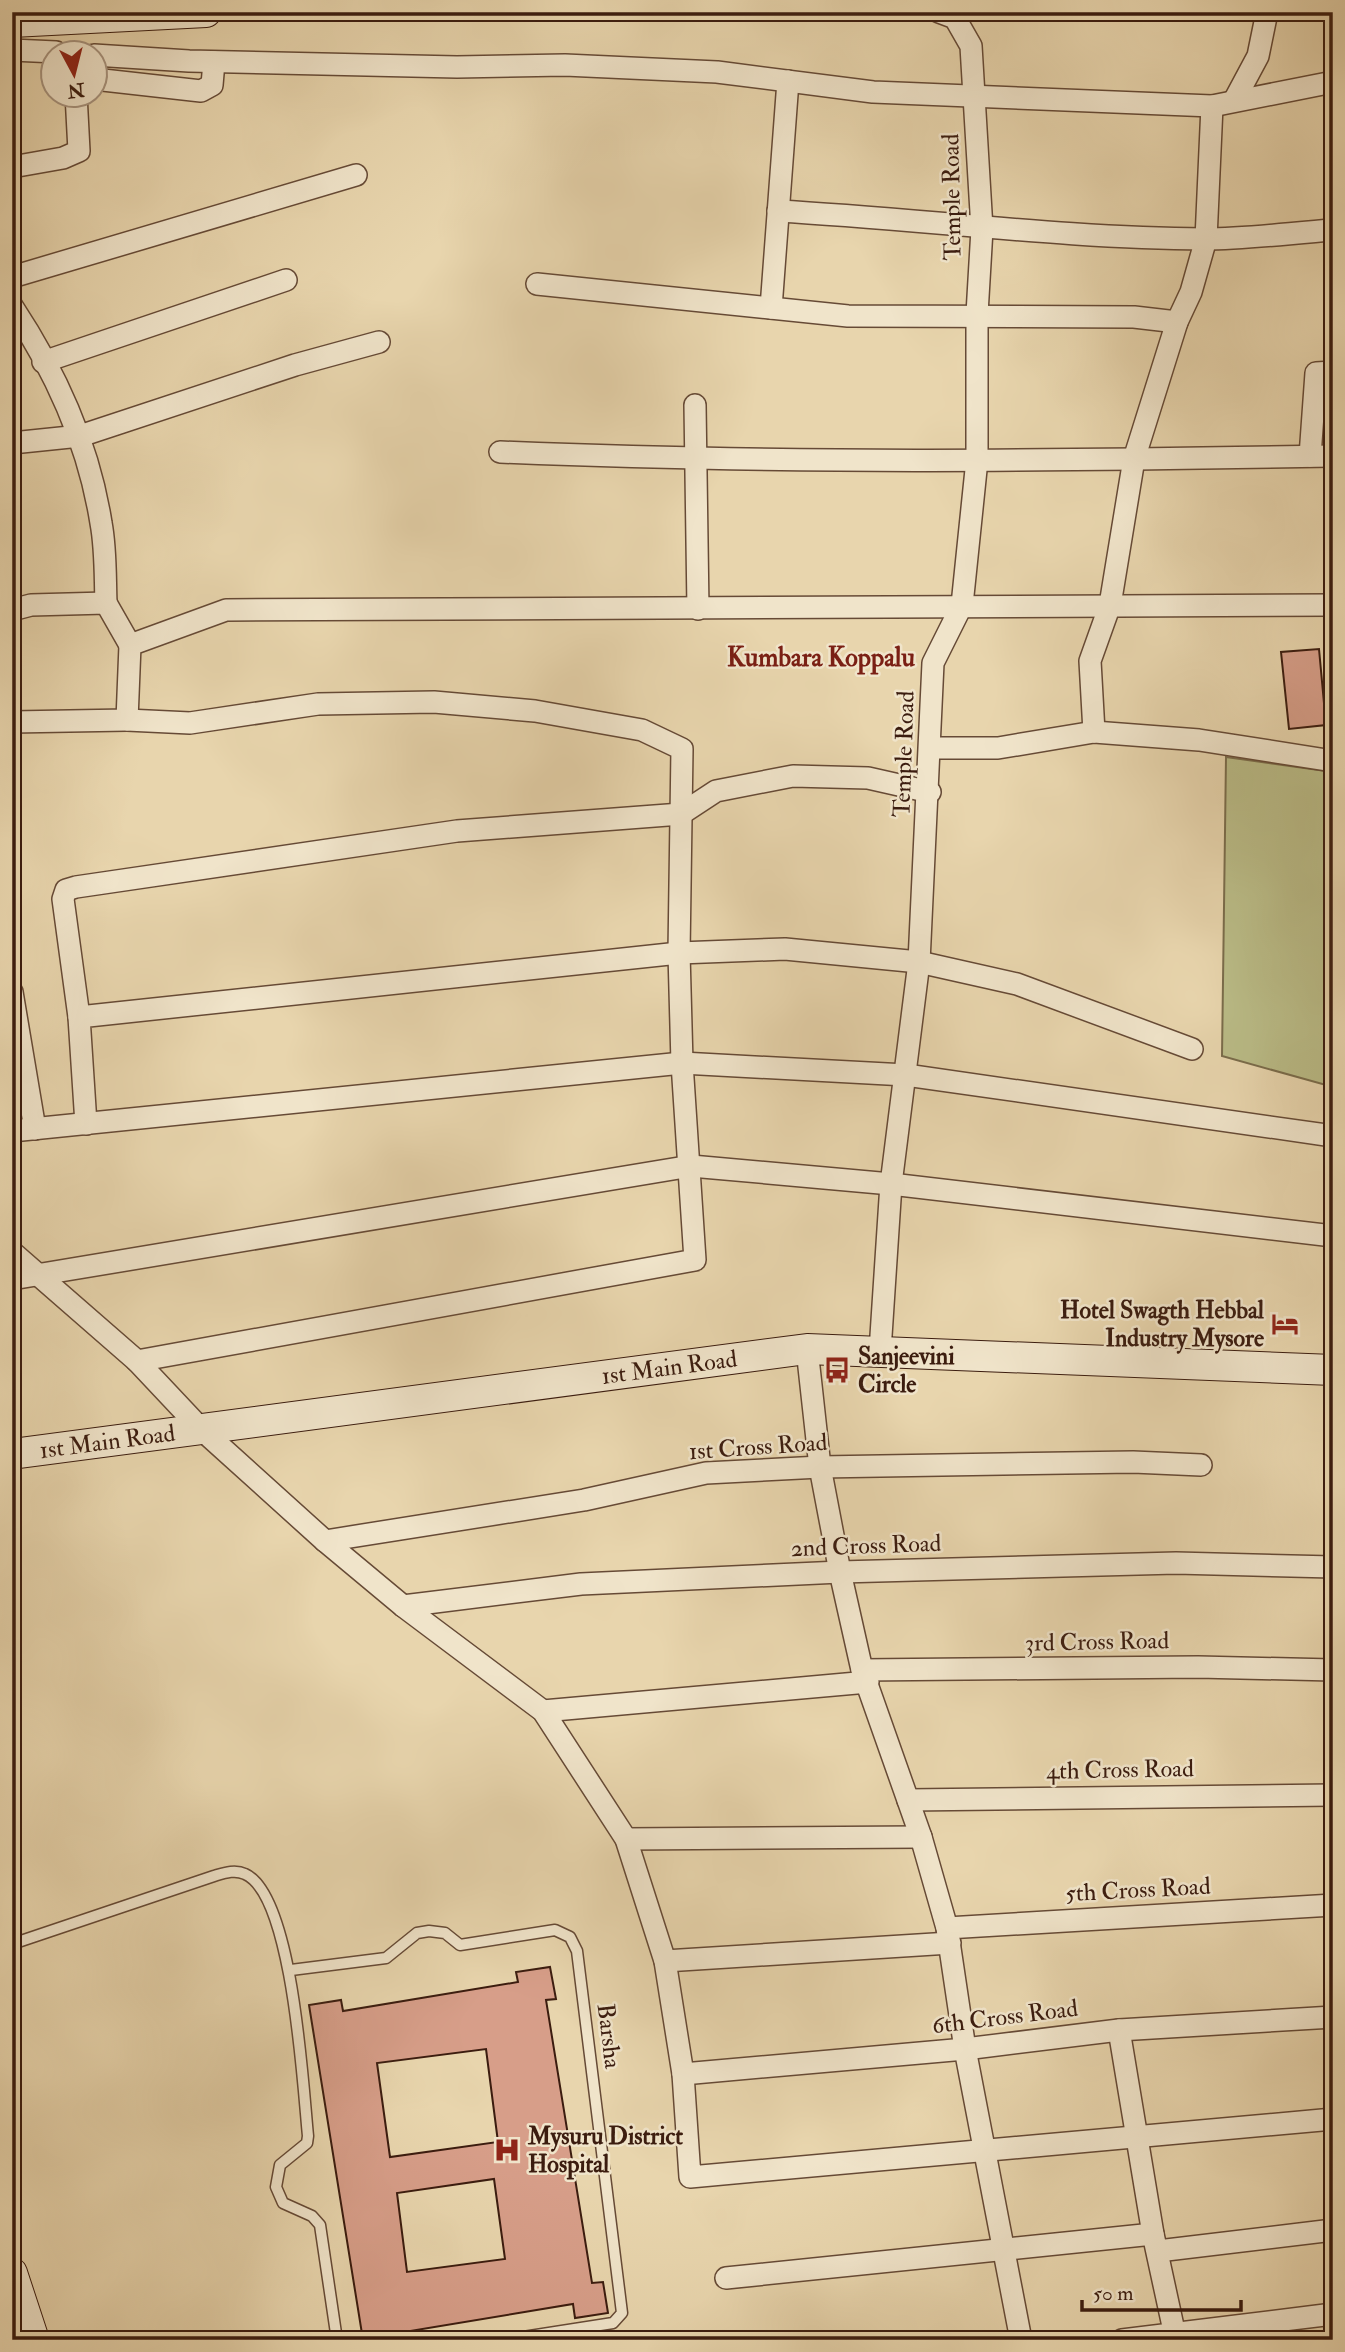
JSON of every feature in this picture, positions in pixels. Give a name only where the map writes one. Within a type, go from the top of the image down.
[{"type":"street","points":[[12,22],[206,12]]},
{"type":"street","name":"Temple Road","points":[[880,1351],[891,1184],[919,962],[930,792],[933,663],[962,605],[976,460],[982,229],[971,46],[955,18],[939,12]]},
{"type":"street","points":[[1235,99],[1258,56],[1267,12]]},
{"type":"street","points":[[12,50],[38,51]]},
{"type":"street","points":[[108,56],[214,62],[457,67],[565,65],[718,72],[873,92],[975,99],[1212,106],[1235,99],[1333,82]]},
{"type":"street","points":[[108,80],[201,90],[212,85],[214,62]]},
{"type":"street","points":[[771,308],[788,81]]},
{"type":"street","points":[[1094,732],[1090,661],[1110,606],[1134,459],[1177,322],[1191,292],[1206,239],[1212,106]]},
{"type":"street","points":[[12,167],[63,159],[79,151],[77,108]]},
{"type":"street","points":[[12,278],[356,175]]},
{"type":"street","points":[[778,211],[908,219],[982,229],[1206,239],[1333,230]]},
{"type":"street","points":[[43,362],[286,280]]},
{"type":"street","points":[[537,284],[848,316],[978,314],[1134,317],[1177,322]]},
{"type":"street","points":[[12,306],[19,329],[43,362],[80,436],[102,524],[106,603],[130,645],[127,719]]},
{"type":"street","points":[[12,443],[80,436],[295,365],[379,342]]},
{"type":"street","points":[[1310,456],[1316,373],[1333,372]]},
{"type":"street","points":[[695,405],[698,609]]},
{"type":"street","points":[[500,452],[976,460],[1333,456]]},
{"type":"street","points":[[12,610],[31,606],[106,603]]},
{"type":"street","points":[[130,645],[226,610],[698,609],[962,605],[1333,606]]},
{"type":"street","points":[[12,722],[127,719],[190,723],[318,705],[435,702],[534,710],[642,730],[682,749],[679,953],[682,1063],[691,1166],[695,1260],[137,1361]]},
{"type":"street","points":[[931,748],[998,748],[1094,732],[1199,740],[1333,761]]},
{"type":"street","points":[[86,1124],[79,1017],[63,899],[66,890],[457,831],[681,814],[716,791],[793,776],[868,778],[930,792]]},
{"type":"street","points":[[79,1017],[679,953],[785,949],[919,962],[1017,984],[1192,1049]]},
{"type":"street","points":[[12,992],[35,1129]]},
{"type":"street","points":[[12,1131],[682,1063],[906,1075],[1333,1136]]},
{"type":"street","points":[[12,1279],[691,1166],[891,1184],[1333,1236]]},
{"type":"street","points":[[12,1252],[137,1361],[201,1429],[325,1541],[403,1606],[543,1711],[626,1839],[665,1961],[683,2074],[691,2177],[1333,2119]]},
{"type":"street","points":[[807,1349],[820,1467],[839,1572],[865,1676],[921,1837],[949,1936],[965,2049],[1021,2340]]},
{"type":"street","name":"1st Main Road","points":[[12,1454],[807,1349],[1333,1370]]},
{"type":"street","name":"1st Cross Road","points":[[325,1541],[584,1500],[706,1474],[820,1467],[1133,1462],[1201,1465]]},
{"type":"street","name":"2nd Cross Road","points":[[403,1606],[582,1584],[839,1572],[1176,1563],[1333,1567]]},
{"type":"street","name":"3rd Cross Road","points":[[543,1711],[865,1676],[1198,1667],[1333,1670]]},
{"type":"street","name":"4th Cross Road","points":[[908,1800],[1333,1795]]},
{"type":"street","points":[[626,1839],[921,1837]]},
{"type":"street","name":"5th Cross Road","points":[[665,1961],[1333,1905]]},
{"type":"street","name":"6th Cross Road","points":[[683,2074],[965,2049],[1119,2030],[1333,2017]]},
{"type":"street","points":[[1119,2030],[1155,2243],[1176,2337]]},
{"type":"street","points":[[726,2278],[1004,2249],[1155,2243],[1333,2230]]},
{"type":"street","points":[[12,2273],[34,2340]]},
{"type":"street","points":[[1122,2340],[1176,2337],[1333,2314]]},
{"type":"lane","points":[[12,1944],[233,1871],[246,1874],[265,1895],[290,1970],[308,2136],[307,2143],[280,2165],[276,2187],[283,2203],[312,2216],[320,2225],[337,2340]]},
{"type":"lane","name":"Barsha","points":[[290,1970],[386,1958],[397,1952],[417,1933],[429,1931],[444,1933],[460,1945],[555,1930],[570,1937],[577,1951],[622,2313],[613,2323],[503,2340]]},
{"type":"green space","points":[[1226,757],[1333,772],[1333,1087],[1222,1056]]},
{"type":"building","points":[[1319,649],[1326,725],[1289,729],[1281,652]]},
{"type":"building","name":"Mysuru District Hospital","points":[[550,1967],[556,1999],[546,2000],[592,2283],[603,2282],[608,2313],[575,2318],[573,2304],[404,2332],[406,2340],[363,2340],[309,2005],[341,2000],[343,2011],[518,1982],[516,1972]],"holes":[[[486,2049],[498,2142],[390,2157],[377,2063]],[[494,2179],[505,2259],[407,2272],[397,2193]]]},
{"type":"place","name":"Hotel Swagth Hebbal Industry Mysore","points":[[1285,1324]]},
{"type":"place","name":"Sanjeevini Circle","points":[[837,1370]]},
{"type":"place","name":"Mysuru District Hospital","points":[[507,2150]]},
{"type":"district","name":"Kumbara Koppalu","points":[[821,658]]}]
